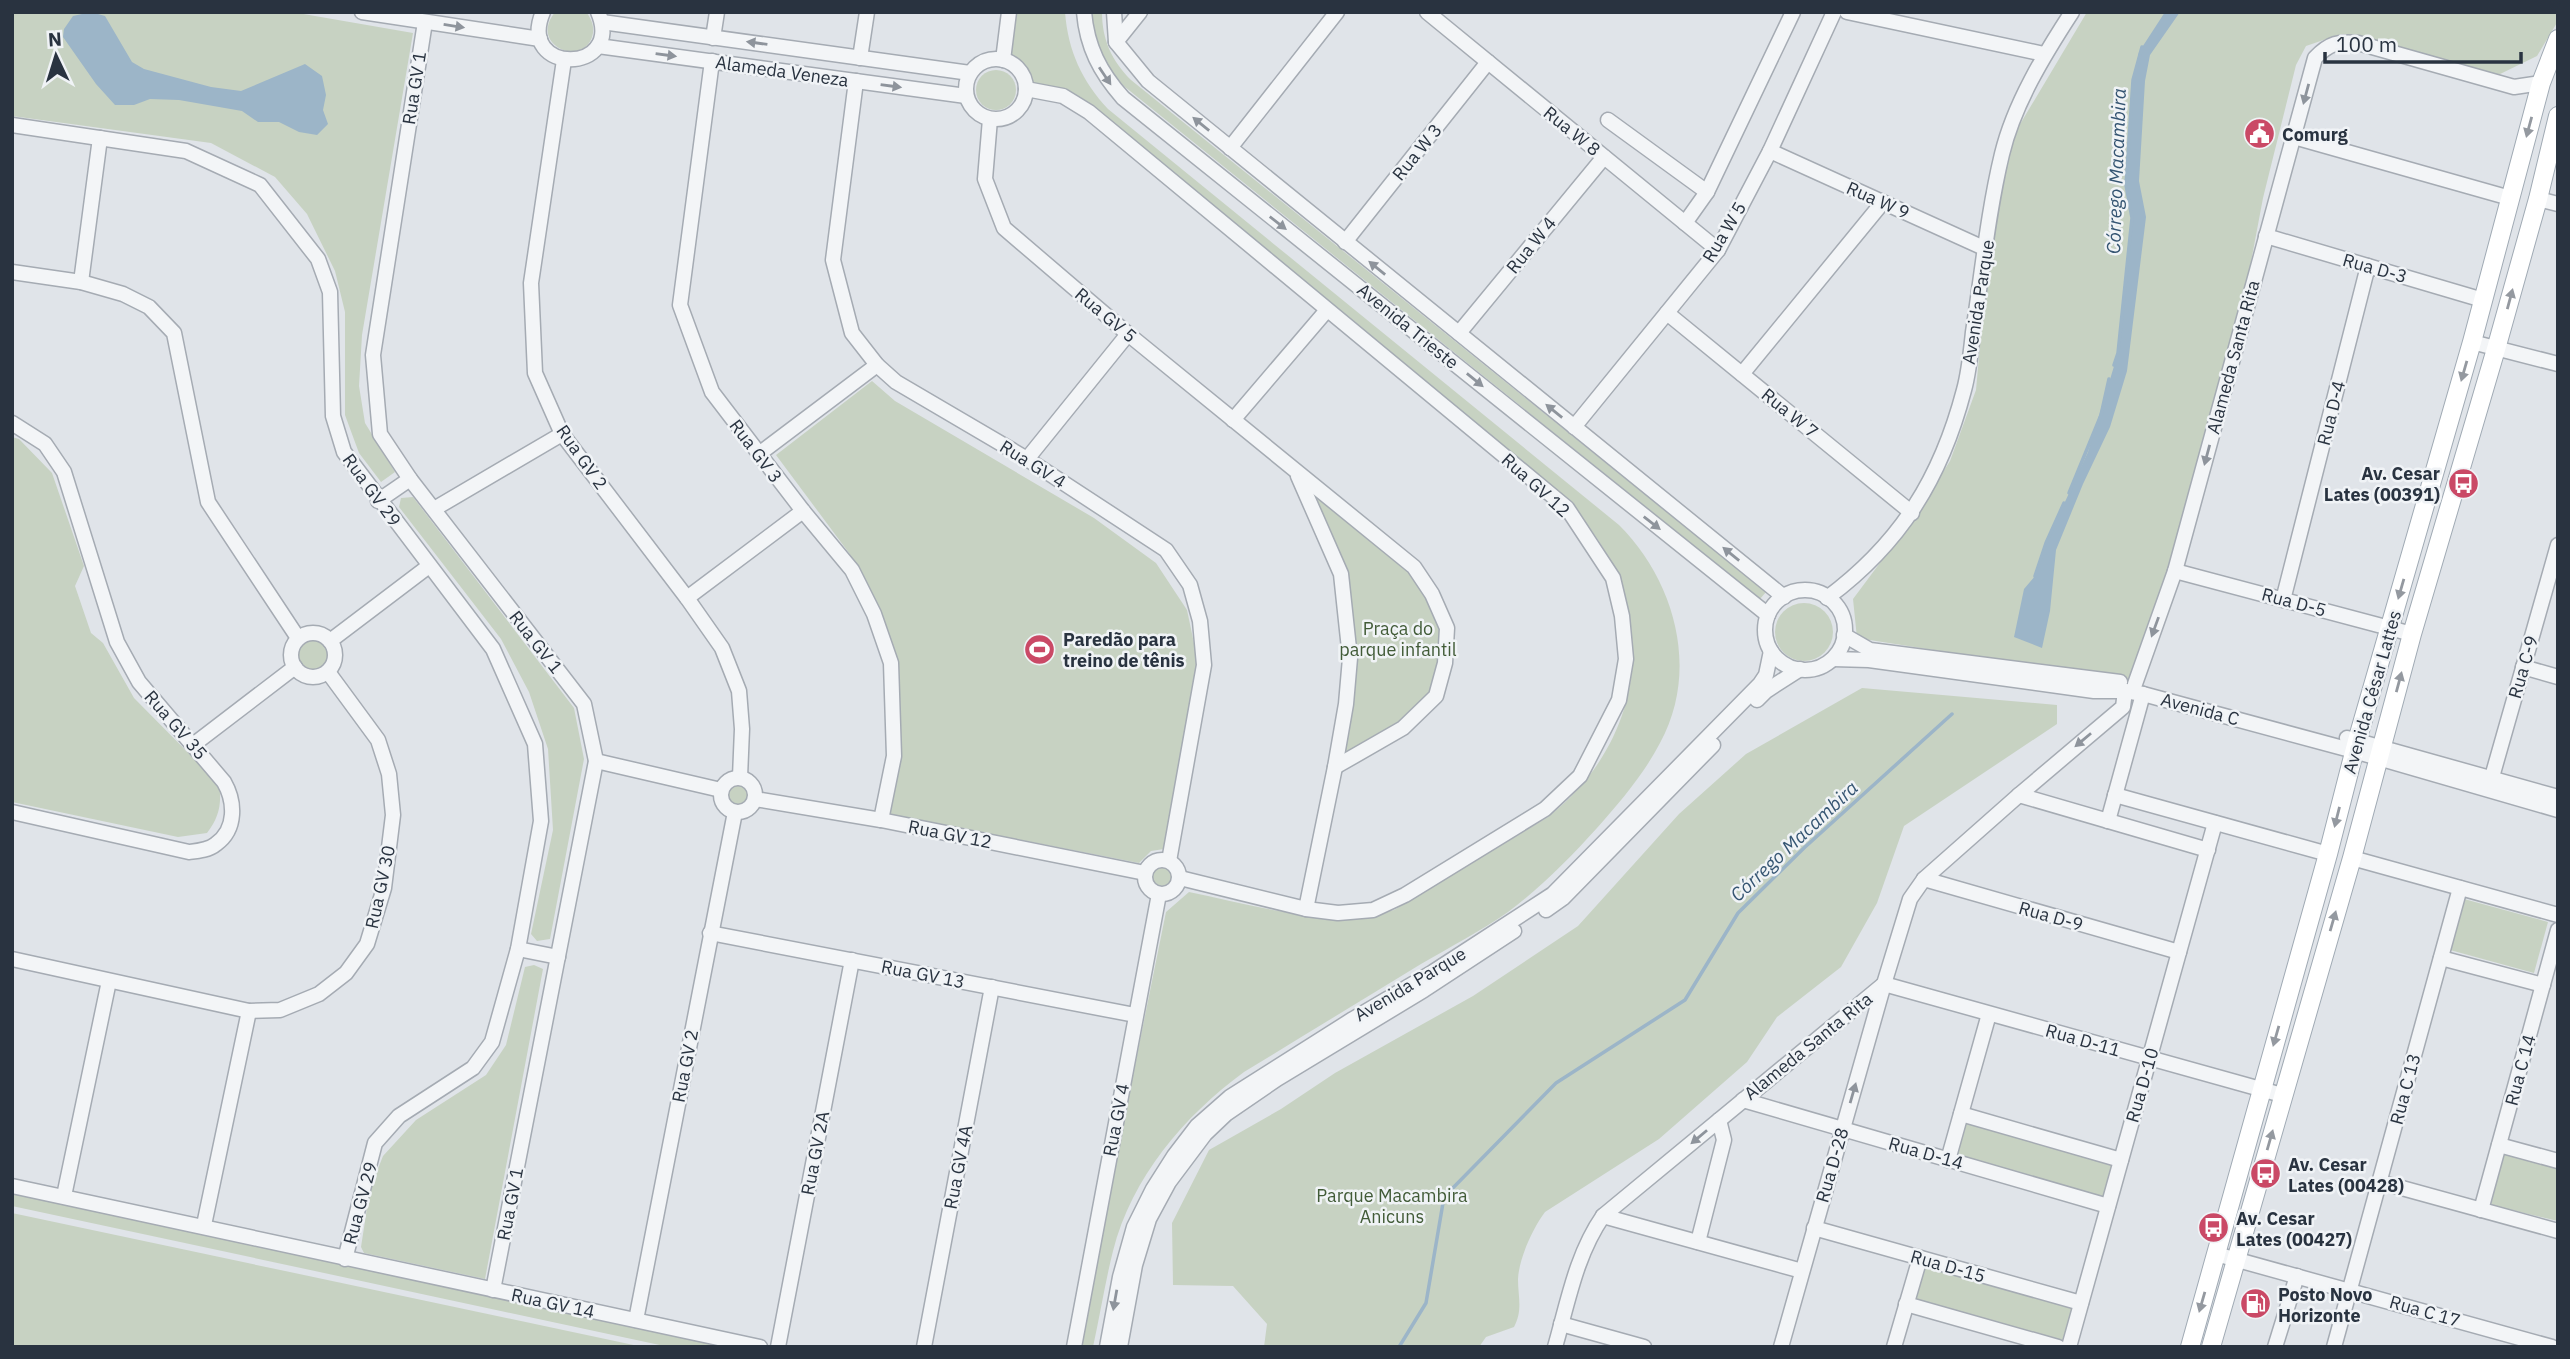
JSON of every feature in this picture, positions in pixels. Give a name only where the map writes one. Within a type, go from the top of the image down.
[{"type":"main road","name":"Avenida César Lattes","points":[[2190,1347],[2356,746],[2472,342],[2541,83],[2558,39]]},
{"type":"main road","name":"Avenida César Lattes","points":[[2211,1347],[2352,858],[2412,634],[2496,349],[2558,116]]},
{"type":"street","points":[[362,12],[540,39]]},
{"type":"street","points":[[543,12],[538,30],[540,39],[549,53],[564,60],[583,58],[598,46],[601,38],[600,17]]},
{"type":"street","points":[[713,37],[717,12]]},
{"type":"street","points":[[860,58],[867,12]]},
{"type":"street","points":[[1003,60],[1009,12]]},
{"type":"street","name":"Avenida Trieste","points":[[1084,12],[1088,41],[1096,61],[1107,80],[1123,98],[1768,615]]},
{"type":"street","points":[[1114,12],[1116,42]]},
{"type":"street","points":[[1116,42],[1140,12]]},
{"type":"street","points":[[1230,148],[1337,12]]},
{"type":"street","name":"Rua W 8","points":[[1427,12],[1718,250]]},
{"type":"street","points":[[1685,223],[1707,192],[1793,12]]},
{"type":"street","name":"Rua W 5","points":[[1574,427],[1718,250],[1770,152],[1834,12]]},
{"type":"street","points":[[1847,12],[2044,54]]},
{"type":"street","name":"Avenida Parque","points":[[1827,598],[1856,576],[1912,513],[1943,457],[1965,388],[2002,153],[2044,54],[2072,12]]},
{"type":"street","name":"Alameda Veneza","points":[[600,17],[713,37],[970,73]]},
{"type":"street","name":"Rua GV 1","points":[[425,22],[373,355],[380,434],[410,478],[584,704],[596,761],[493,1290]]},
{"type":"street","name":"Alameda Santa Rita","points":[[1555,1347],[1581,1254],[1603,1216],[1884,984],[1910,899],[1924,879],[2019,794],[2123,707],[2134,690],[2175,571],[2315,58],[2326,46],[2341,41],[2358,43],[2514,87],[2541,83]]},
{"type":"street","name":"Avenida Trieste","points":[[1116,42],[1147,81],[1784,597]]},
{"type":"street","name":"Alameda Veneza","points":[[598,46],[967,96]]},
{"type":"street","points":[[783,71],[786,47]]},
{"type":"street","name":"Rua GV 2","points":[[564,60],[531,283],[535,373],[562,434],[722,648],[738,691],[742,729],[740,777]]},
{"type":"street","points":[[1003,60],[1020,70],[1026,89],[1025,98],[1015,112],[1007,117],[990,119],[975,111],[965,88],[970,73],[984,61],[1003,60]]},
{"type":"street","name":"Rua GV 3","points":[[712,61],[680,305],[712,392],[852,570],[874,614],[891,663],[894,756],[881,820]]},
{"type":"street","name":"Rua W 3","points":[[1345,242],[1488,62]]},
{"type":"street","name":"Rua GV 4","points":[[856,81],[833,260],[852,332],[877,365],[895,382],[1027,459],[1166,550],[1190,585],[1200,621],[1204,665],[1169,861]]},
{"type":"street","name":"Rua GV 12","points":[[1026,89],[1063,96],[1088,112],[1567,508],[1613,578],[1622,616],[1626,659],[1619,700],[1580,776],[1545,808],[1405,895],[1373,910],[1338,913],[1306,909],[1180,878]]},
{"type":"street","name":"Rua GV 5","points":[[990,119],[985,179],[1004,228],[1128,334],[1414,567],[1432,594],[1447,628],[1445,663],[1436,696],[1403,728],[1335,767]]},
{"type":"street","points":[[1608,120],[1707,192]]},
{"type":"street","name":"Rua GV 29","points":[[12,125],[186,151],[260,184],[318,259],[330,292],[333,416],[344,452],[493,649],[534,744],[541,821],[517,949],[492,1042],[473,1068],[399,1116],[376,1143],[345,1259],[204,1225],[12,1186]]},
{"type":"street","points":[[2294,137],[2511,198]]},
{"type":"street","points":[[81,282],[100,138]]},
{"type":"street","name":"Rua W 9","points":[[1770,152],[1986,249]]},
{"type":"street","name":"Rua W 4","points":[[1459,334],[1604,157]]},
{"type":"street","points":[[2538,199],[2558,204]]},
{"type":"street","points":[[1742,374],[1883,202]]},
{"type":"street","name":"Rua D-3","points":[[2266,236],[2483,300]]},
{"type":"street","name":"Rua D-4","points":[[2283,600],[2368,266]]},
{"type":"street","points":[[12,272],[81,282],[123,294],[149,307],[173,333],[208,502],[298,639]]},
{"type":"street","points":[[1233,420],[1327,310]]},
{"type":"street","name":"Rua W 7","points":[[1667,313],[1912,513]]},
{"type":"street","points":[[1027,459],[1128,334]]},
{"type":"street","points":[[2472,342],[2558,364]]},
{"type":"street","points":[[759,454],[877,365]]},
{"type":"street","name":"Rua GV 35","points":[[12,423],[45,444],[64,472],[117,642],[139,682],[224,782],[231,793],[234,809],[229,825],[218,843],[204,850],[189,852],[12,812]]},
{"type":"street","points":[[434,509],[562,434]]},
{"type":"street","name":"Rua GV 5","points":[[1296,472],[1341,574],[1350,658],[1346,704],[1335,767],[1306,909]]},
{"type":"street","points":[[379,501],[410,478]]},
{"type":"street","points":[[687,598],[803,511]]},
{"type":"street","name":"Rua C-9","points":[[2490,783],[2558,545]]},
{"type":"street","points":[[330,641],[429,566]]},
{"type":"street","name":"Rua D-5","points":[[2175,571],[2412,634]]},
{"type":"street","name":"Avenida Parque","points":[[1840,612],[1856,576]]},
{"type":"street","points":[[1806,591],[1827,598],[1840,612],[1844,621],[1844,635],[1833,659],[1817,668],[1800,670],[1787,666],[1771,652],[1765,634],[1768,615],[1774,605],[1784,597],[1806,591]]},
{"type":"street","points":[[315,633],[330,641],[335,656],[328,671],[316,677],[302,674],[295,667],[291,656],[298,639],[315,633]]},
{"type":"street","name":"Avenida C","points":[[1844,635],[1870,650],[2095,680],[2490,783],[2558,797]]},
{"type":"street","name":"Avenida Parque","points":[[1107,1347],[1120,1277],[1134,1227],[1153,1189],[1197,1126],[1230,1097],[1433,972],[1553,894],[1760,684],[1766,675],[1771,652]]},
{"type":"street","name":"Avenida C","points":[[1833,659],[1869,660],[2094,691],[2134,690]]},
{"type":"street","points":[[193,745],[295,667]]},
{"type":"street","points":[[2523,667],[2558,677]]},
{"type":"street","name":"Avenida Parque","points":[[1120,1347],[1135,1265],[1149,1219],[1169,1182],[1226,1114],[1277,1079],[1424,990],[1563,898],[1766,691],[1800,670]]},
{"type":"street","name":"Rua GV 30","points":[[12,959],[249,1011],[280,1010],[319,994],[346,973],[368,944],[384,888],[394,815],[389,774],[377,740],[328,671]]},
{"type":"street","points":[[2108,821],[2134,690]]},
{"type":"street","points":[[596,761],[721,790]]},
{"type":"street","points":[[740,777],[753,786],[755,799],[750,808],[735,812],[724,806],[721,790],[730,779],[740,777]]},
{"type":"street","name":"Avenida C","points":[[2490,783],[2558,810]]},
{"type":"street","points":[[2019,794],[2208,850]]},
{"type":"street","points":[[2115,795],[2328,855]]},
{"type":"street","name":"Rua GV 12","points":[[755,799],[881,820],[1145,873]]},
{"type":"street","name":"Rua GV 2","points":[[636,1320],[735,812]]},
{"type":"street","name":"Rua D-10","points":[[2068,1347],[2215,823]]},
{"type":"street","points":[[2352,858],[2558,915]]},
{"type":"street","points":[[1154,861],[1169,861],[1177,868],[1180,878],[1174,890],[1159,894],[1149,888],[1145,873],[1154,861]]},
{"type":"street","name":"Rua D-9","points":[[1924,879],[2179,952]]},
{"type":"street","name":"Rua C 13","points":[[2334,1347],[2460,888]]},
{"type":"street","name":"Rua GV 4","points":[[1074,1347],[1159,894]]},
{"type":"street","name":"Rua C 14","points":[[2482,1210],[2558,930]]},
{"type":"street","name":"Rua GV 13","points":[[710,933],[1135,1015]]},
{"type":"street","points":[[517,949],[558,957]]},
{"type":"street","points":[[2441,958],[2543,985]]},
{"type":"street","name":"Rua GV 2A","points":[[778,1347],[852,960]]},
{"type":"street","points":[[64,1196],[109,981]]},
{"type":"street","name":"Rua D-11","points":[[1884,984],[2282,1095]]},
{"type":"street","name":"Rua D-28","points":[[1781,1347],[1884,984]]},
{"type":"street","name":"Rua GV 4A","points":[[924,1347],[992,987]]},
{"type":"street","points":[[204,1225],[249,1011]]},
{"type":"street","points":[[1948,1160],[1989,1014]]},
{"type":"street","name":"Rua D-14","points":[[1744,1100],[2108,1206]]},
{"type":"street","points":[[1961,1114],[2121,1160]]},
{"type":"street","points":[[1698,1242],[1724,1140],[1719,1120]]},
{"type":"street","points":[[2499,1145],[2558,1161]]},
{"type":"street","points":[[2380,1182],[2558,1231]]},
{"type":"street","points":[[1603,1216],[1802,1271]]},
{"type":"street","name":"Rua D-15","points":[[1814,1228],[2081,1303]]},
{"type":"street","name":"Rua C 17","points":[[2216,1254],[2552,1347]]},
{"type":"street","points":[[1894,1347],[1920,1258]]},
{"type":"street","name":"Rua GV 14","points":[[345,1259],[760,1347]]},
{"type":"street","points":[[2275,1347],[2297,1276]]},
{"type":"street","points":[[1906,1304],[2058,1347]]},
{"type":"street","points":[[1561,1324],[1644,1347]]},
{"type":"green space","points":[[12,12],[292,12],[413,33],[362,335],[359,386],[365,423],[395,472],[381,482],[359,453],[345,415],[345,312],[335,271],[307,214],[275,177],[211,143],[12,116]]},
{"type":"green space","points":[[555,12],[586,12],[591,19],[593,33],[588,44],[581,50],[561,49],[553,44],[548,35],[548,24]]},
{"type":"green space","points":[[1016,12],[1065,12],[1069,40],[1078,65],[1091,88],[1108,109],[1619,525],[1655,572],[1676,628],[1679,657],[1678,686],[1672,715],[1654,754],[1614,808],[1554,872],[1498,919],[1244,1072],[1181,1128],[1147,1173],[1122,1224],[1110,1263],[1093,1347],[1078,1347],[1166,912],[1189,892],[1317,916],[1369,915],[1394,910],[1548,817],[1583,784],[1608,747],[1625,707],[1632,665],[1630,622],[1619,581],[1598,540],[1568,503],[1093,111],[1032,85],[1025,68],[1010,55]]},
{"type":"green space","points":[[1092,12],[1102,12],[1109,49],[1131,80],[1766,592],[1760,599],[1125,87],[1111,71],[1101,53],[1094,33]]},
{"type":"green space","points":[[2087,12],[2558,12],[2558,21],[2537,56],[2496,76],[2338,35],[2306,46],[2296,65],[2263,198],[2247,283],[2168,567],[2131,681],[1857,638],[1853,599],[1915,516],[1950,461],[1976,390],[1989,244],[2013,136]]},
{"type":"green space","points":[[996,70],[1004,71],[1010,76],[1015,82],[1015,98],[1010,104],[1004,109],[996,110],[988,109],[982,104],[977,98],[976,90],[977,82],[982,76],[988,71]]},
{"type":"green space","points":[[872,381],[895,401],[1094,518],[1156,563],[1187,610],[1199,667],[1164,849],[1151,851],[1139,863],[887,814],[900,742],[898,672],[884,622],[849,553],[776,455]]},
{"type":"green space","points":[[12,437],[19,439],[52,473],[84,566],[75,586],[91,633],[103,643],[134,698],[219,784],[219,810],[207,833],[178,837],[12,802]]},
{"type":"green space","name":"Praça do parque infantil","points":[[1307,486],[1411,569],[1443,629],[1432,695],[1401,724],[1355,752],[1342,752],[1349,603]]},
{"type":"green space","points":[[413,497],[574,708],[584,759],[550,939],[537,941],[531,934],[553,830],[548,749],[529,692],[501,639],[399,507],[401,498]]},
{"type":"green space","points":[[1798,603],[1810,603],[1825,611],[1833,626],[1833,638],[1825,653],[1810,661],[1798,661],[1783,653],[1775,638],[1775,626],[1783,611]]},
{"type":"green space","points":[[313,640],[324,644],[328,655],[324,666],[313,670],[302,666],[298,655],[302,644]]},
{"type":"green space","name":"Parque Macambira Anicuns","points":[[1862,688],[2057,705],[2057,724],[1904,826],[1877,903],[1841,967],[1777,1017],[1747,1062],[1659,1139],[1545,1212],[1531,1235],[1521,1262],[1518,1279],[1519,1309],[1514,1327],[1486,1337],[1479,1347],[1264,1347],[1267,1324],[1233,1286],[1173,1285],[1172,1223],[1209,1150],[1281,1109],[1335,1073],[1473,996],[1578,926],[1679,814],[1746,754]]},
{"type":"green space","points":[[737,782],[746,785],[749,794],[746,803],[737,806],[728,803],[725,794],[728,785]]},
{"type":"green space","points":[[1162,865],[1171,868],[1174,877],[1171,886],[1162,889],[1153,886],[1150,877],[1153,868]]},
{"type":"green space","points":[[2464,899],[2548,922],[2534,973],[2450,950]]},
{"type":"green space","points":[[534,965],[543,969],[485,1279],[364,1253],[361,1247],[370,1189],[383,1156],[416,1120],[486,1075],[506,1045],[525,967]]},
{"type":"green space","points":[[1965,1118],[2117,1161],[2105,1202],[1955,1160]]},
{"type":"green space","points":[[2503,1154],[2558,1167],[2558,1221],[2491,1205]]},
{"type":"green space","points":[[12,1193],[723,1347],[669,1347],[12,1206]]},
{"type":"green space","points":[[12,1213],[643,1347],[12,1347]]},
{"type":"green space","points":[[1922,1263],[2078,1304],[2066,1347],[1911,1303]]},
{"type":"water","points":[[91,12],[105,16],[132,62],[144,69],[211,87],[241,91],[305,64],[322,76],[326,95],[323,110],[328,124],[317,135],[299,132],[279,122],[258,122],[242,111],[179,100],[150,99],[134,105],[115,105],[96,84],[63,37],[64,29],[73,16]]},
{"type":"water","points":[[2165,12],[2180,12],[2150,55],[2145,81],[2139,181],[2146,217],[2127,371],[2110,427],[2056,550],[2050,611],[2042,648],[2014,637],[2024,589],[2035,576],[2046,543],[2088,452],[2118,353],[2132,218],[2126,185],[2133,80],[2139,52]]},
{"type":"waterway","name":"Córrego Macambira","points":[[2114,365],[2118,353],[2132,218],[2126,185],[2133,80],[2142,47]]},
{"type":"waterway","name":"Córrego Macambira","points":[[2069,493],[2101,415],[2109,379]]},
{"type":"waterway","name":"Córrego Macambira","points":[[2035,576],[2064,503]]},
{"type":"waterway","name":"Córrego Macambira","points":[[1399,1347],[1426,1303],[1444,1197],[1556,1083],[1685,1000],[1738,913],[1804,848],[1952,714]]},
{"type":"place","name":"Comurg","points":[[2259,134]]},
{"type":"place","name":"Av. Cesar Lates (00391)","points":[[2463,483]]},
{"type":"place","name":"Paredão para treino de tênis","points":[[1040,649]]},
{"type":"place","name":"Av. Cesar Lates (00428)","points":[[2265,1174]]},
{"type":"place","name":"Av. Cesar Lates (00427)","points":[[2213,1228]]},
{"type":"place","name":"Posto Novo Horizonte","points":[[2255,1304]]}]
